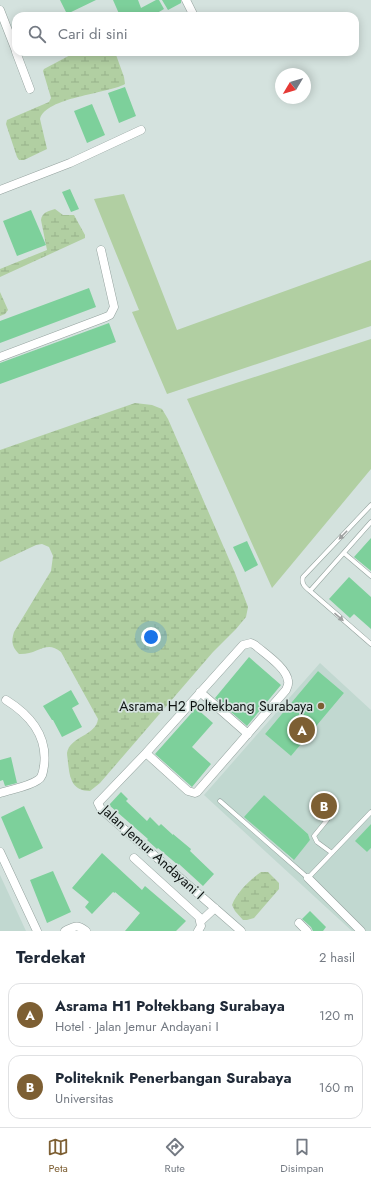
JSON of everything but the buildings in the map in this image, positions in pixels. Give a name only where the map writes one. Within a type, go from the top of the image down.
[{"type":"street","points":[[186,0],[192,12]]},
{"type":"street","points":[[0,10],[12,42]]},
{"type":"street","points":[[18,56],[30,89]]},
{"type":"street","points":[[0,190],[70,163],[142,130]]},
{"type":"street","points":[[0,357],[106,318],[110,315],[114,307],[101,250]]},
{"type":"street","name":"Jalan Jemur Andayani I","points":[[146,753],[188,791],[194,793],[199,790],[286,690],[289,682],[287,676],[282,668],[255,645],[251,643],[243,645],[146,753],[98,803],[99,806],[241,931]]},
{"type":"street","points":[[200,692],[248,734]]},
{"type":"street","points":[[0,793],[38,780],[42,774],[44,759],[42,738],[39,733],[31,721],[23,713],[6,700]]},
{"type":"street","points":[[0,852],[37,931]]},
{"type":"street","points":[[134,858],[199,917],[202,926],[198,931]]},
{"type":"street","points":[[308,878],[360,930]]},
{"type":"street","points":[[201,921],[215,908]]},
{"type":"street","points":[[299,923],[307,931]]},
{"type":"street","points":[[65,931],[76,926],[80,926],[86,931]]},
{"type":"lane","points":[[371,507],[302,577],[303,585],[371,644]]},
{"type":"lane","points":[[310,591],[371,522]]},
{"type":"lane","points":[[344,553],[371,576]]},
{"type":"lane","points":[[220,801],[308,878],[371,812]]},
{"type":"lane","points":[[327,820],[314,834],[314,838],[332,853]]},
{"type":"shaded area","points":[[320,663],[371,710],[371,824],[356,841],[367,852],[371,848],[371,931],[352,931],[204,795]],"holes":[[[318,671],[344,693],[291,756],[265,734]],[[264,795],[308,834],[310,840],[293,860],[245,817]]]},
{"type":"shaded area","points":[[0,875],[26,931],[0,931]]},
{"type":"green space","points":[[68,56],[116,56],[125,84],[78,97],[53,106],[45,112],[40,119],[47,149],[24,160],[19,160],[6,124],[7,120],[49,102],[51,98],[43,71],[44,69]]},
{"type":"green space","points":[[124,194],[177,330],[371,260],[371,326],[167,394],[132,312],[139,310],[94,199]]},
{"type":"green space","points":[[55,209],[63,215],[74,215],[85,235],[85,238],[0,277],[0,269],[47,250],[41,220],[44,214]]},
{"type":"green space","points":[[0,292],[8,310],[5,314],[0,316]]},
{"type":"green space","points":[[371,339],[371,469],[272,588],[187,399]]},
{"type":"green space","points":[[135,403],[152,405],[162,409],[168,419],[235,573],[248,607],[246,617],[236,629],[213,652],[100,783],[90,791],[87,791],[82,790],[73,783],[69,772],[67,753],[69,747],[73,743],[93,729],[98,719],[61,652],[56,648],[46,647],[26,654],[19,654],[13,644],[14,632],[51,571],[53,556],[49,547],[42,544],[36,545],[0,562],[0,450]]},
{"type":"green space","points":[[261,872],[268,872],[279,883],[279,889],[254,918],[243,920],[232,905],[237,895],[244,887]]},
{"type":"place","name":"Asrama H2 Poltekbang Surabaya","points":[[321,706]]},
{"type":"place","name":"Asrama H1 Poltekbang Surabaya","points":[[302,730]]},
{"type":"place","name":"Politeknik Penerbangan Surabaya","points":[[324,806]]}]
